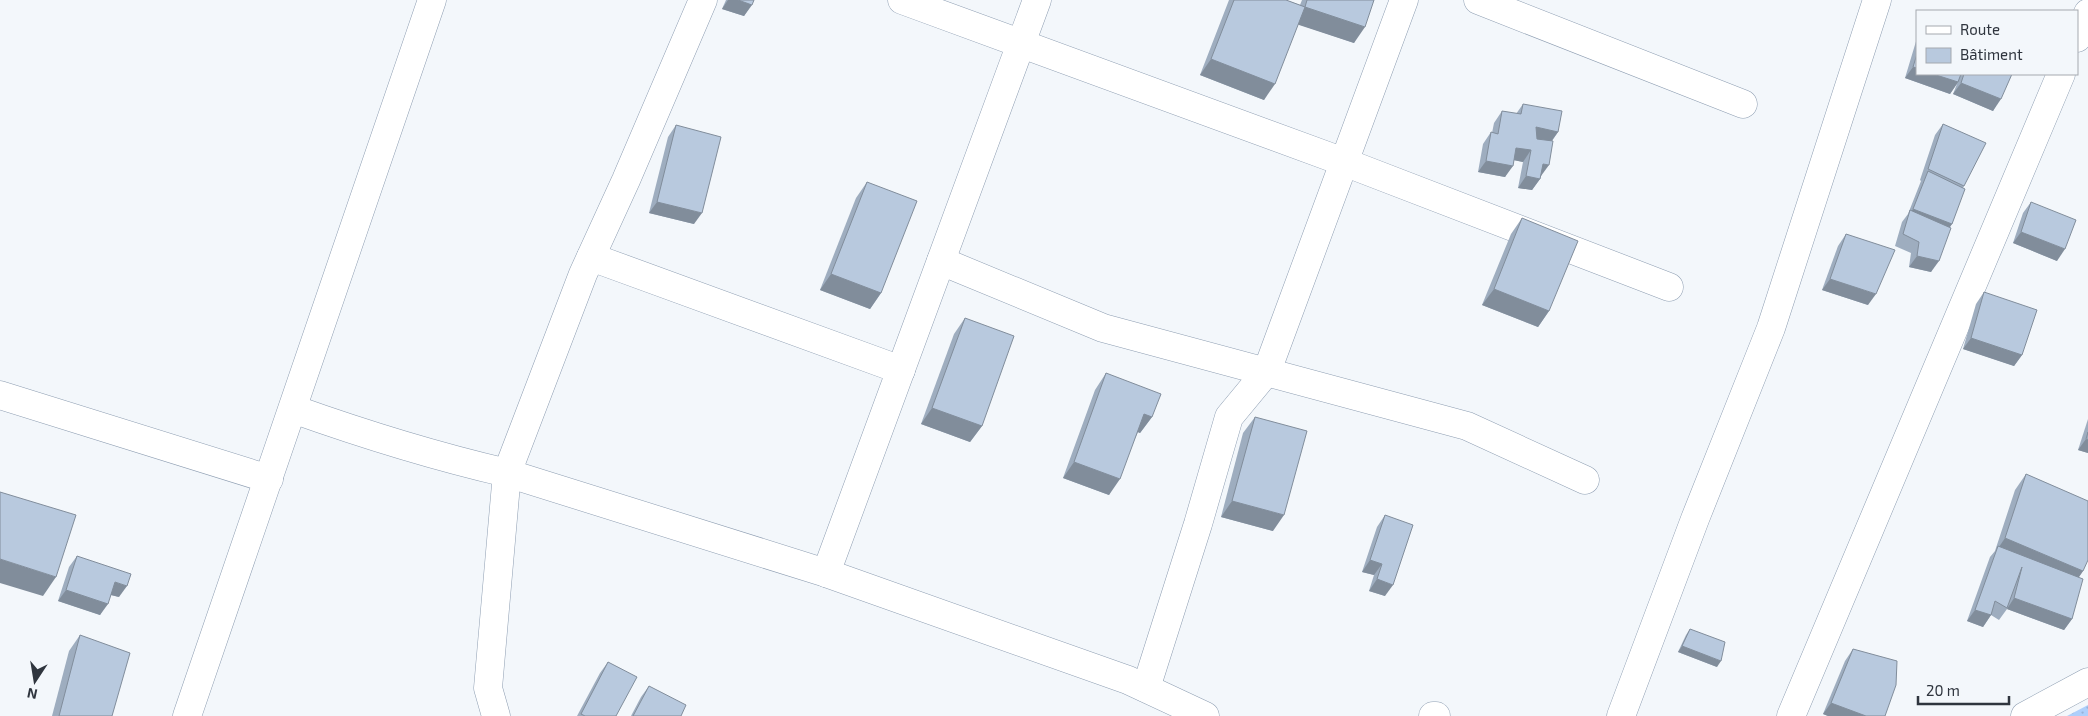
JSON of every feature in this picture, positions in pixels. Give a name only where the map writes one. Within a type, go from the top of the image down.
[{"type":"street","points":[[187,716],[432,0]]},
{"type":"street","points":[[496,716],[488,688],[507,473],[591,258],[703,0]]},
{"type":"street","points":[[902,0],[1020,45],[1344,162],[1669,287]]},
{"type":"street","points":[[826,573],[1037,0]]},
{"type":"street","points":[[1146,688],[1198,524],[1229,418],[1267,371],[1404,0]]},
{"type":"street","points":[[1478,0],[1743,104]]},
{"type":"street","points":[[1621,716],[1695,519],[1771,328],[1878,0]]},
{"type":"street","points":[[2078,36],[2088,13]]},
{"type":"street","points":[[1791,716],[2061,75]]},
{"type":"street","points":[[591,258],[901,370]]},
{"type":"street","points":[[941,261],[1103,328],[1467,426],[1585,480]]},
{"type":"street","points":[[0,395],[269,479]]},
{"type":"street","points":[[293,409],[354,431],[461,462],[507,473],[826,573],[1128,680],[1205,716]]},
{"type":"street","points":[[2025,716],[2088,682]]},
{"type":"shaded area","points":[[2088,705],[2088,716],[2067,716]]},
{"type":"building","points":[[738,0],[754,0],[752,5]]},
{"type":"building","points":[[1234,0],[1286,0],[1305,7],[1275,84],[1211,59]]},
{"type":"building","points":[[1307,0],[1374,0],[1365,27],[1305,7]]},
{"type":"building","points":[[1916,57],[1916,68],[1913,67]]},
{"type":"building","points":[[1936,75],[1961,75],[1958,82]]},
{"type":"building","points":[[1964,75],[2012,75],[2001,99],[1961,83]]},
{"type":"building","points":[[1523,104],[1562,111],[1558,132],[1536,127],[1537,139],[1553,141],[1549,165],[1543,164],[1540,179],[1526,176],[1531,150],[1516,148],[1513,166],[1486,161],[1491,132],[1498,134],[1502,111],[1521,114]]},
{"type":"building","points":[[1943,124],[1986,143],[1964,186],[1928,169]]},
{"type":"building","points":[[676,125],[721,137],[702,213],[657,202]]},
{"type":"building","points":[[1928,171],[1965,189],[1952,224],[1913,209]]},
{"type":"building","points":[[867,182],[917,201],[881,293],[831,274]]},
{"type":"building","points":[[2031,202],[2076,220],[2065,249],[2021,232]]},
{"type":"building","points":[[1910,210],[1951,228],[1939,261],[1917,256],[1919,242],[1903,234]]},
{"type":"building","points":[[1522,218],[1578,241],[1549,311],[1494,289]]},
{"type":"building","points":[[1846,234],[1895,250],[1876,294],[1830,279]]},
{"type":"building","points":[[1984,292],[2037,310],[2022,355],[1971,338]]},
{"type":"building","points":[[965,318],[1014,336],[982,426],[932,408]]},
{"type":"building","points":[[1106,373],[1161,394],[1152,417],[1144,414],[1120,479],[1074,462]]},
{"type":"building","points":[[1255,417],[1307,431],[1284,515],[1232,501]]},
{"type":"building","points":[[2026,474],[2088,501],[2088,560],[2083,571],[2005,538]]},
{"type":"building","points":[[0,492],[76,515],[56,577],[0,559]]},
{"type":"building","points":[[1385,515],[1413,525],[1393,585],[1377,579],[1382,564],[1370,560]]},
{"type":"building","points":[[1998,546],[2083,579],[2072,619],[2014,598],[2022,567],[2007,608],[1995,601],[1991,615],[1975,610]]},
{"type":"building","points":[[77,556],[131,574],[127,586],[115,582],[108,604],[66,590]]},
{"type":"building","points":[[1690,629],[1725,642],[1721,661],[1682,646]]},
{"type":"building","points":[[80,635],[130,653],[112,716],[59,716]]},
{"type":"building","points":[[1853,649],[1897,661],[1896,685],[1885,716],[1866,716],[1831,703]]},
{"type":"building","points":[[608,662],[637,677],[616,716],[585,716],[581,714]]},
{"type":"building","points":[[649,686],[686,705],[681,716],[633,716]]}]
